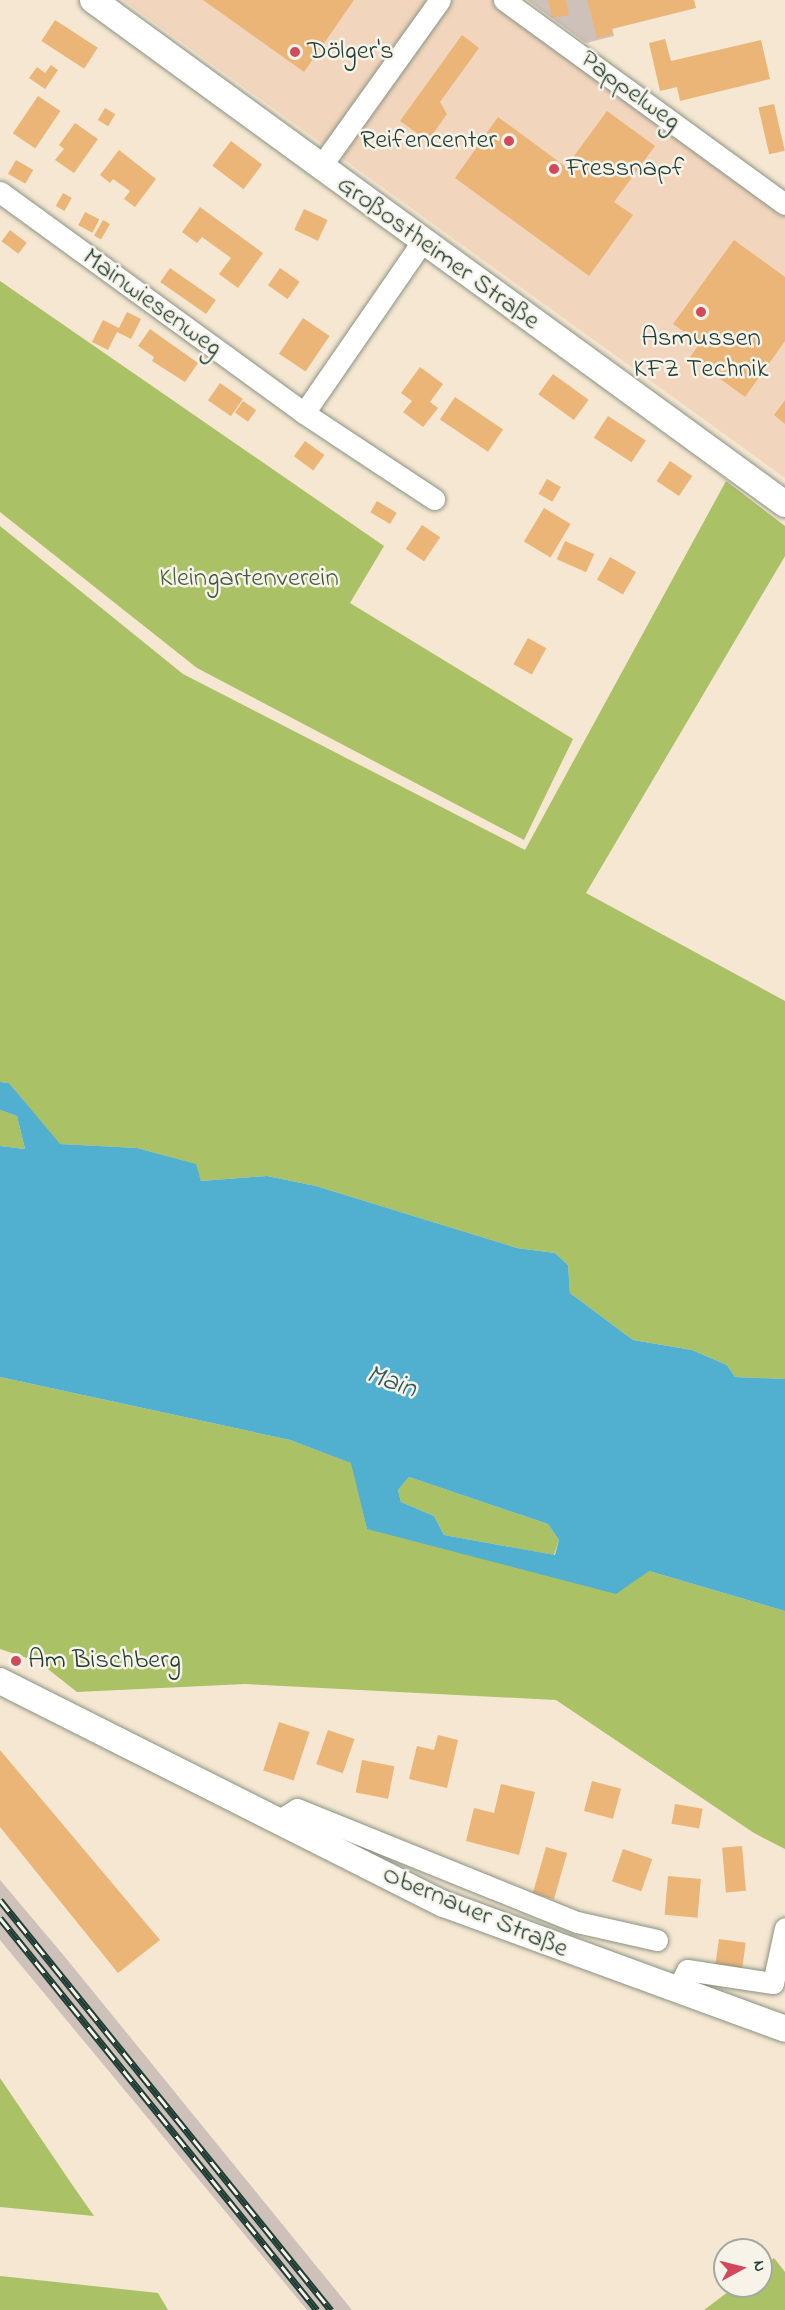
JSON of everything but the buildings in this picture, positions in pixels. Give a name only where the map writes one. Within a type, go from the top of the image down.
[{"type":"main road","name":"Großostheimer Straße","points":[[93,0],[422,242],[785,504]]},
{"type":"main road","name":"Obernauer Straße","points":[[0,1682],[444,1904],[785,2028]]},
{"type":"street","points":[[321,166],[440,0]]},
{"type":"street","name":"Pappelweg","points":[[504,0],[785,204]]},
{"type":"street","name":"Mainwiesenweg","points":[[0,192],[304,413],[434,499]]},
{"type":"street","points":[[304,413],[422,242]]},
{"type":"street","name":"Obernauer Straße","points":[[278,1821],[297,1809],[577,1922],[657,1940]]},
{"type":"street","points":[[677,1990],[687,1970],[773,1983],[785,1928]]},
{"type":"shaded area","points":[[123,0],[495,0],[785,213],[785,478]]},
{"type":"shaded area","points":[[527,0],[605,0],[614,36],[586,43]]},
{"type":"shaded area","points":[[0,1880],[352,2310],[307,2310],[0,1940]]},
{"type":"green space","name":"Kleingartenverein","points":[[0,281],[384,546],[350,603],[573,739],[524,840],[197,668],[0,512]]},
{"type":"green space","points":[[726,481],[785,526],[785,556],[586,893],[785,1001],[785,1379],[735,1377],[727,1365],[692,1350],[633,1340],[570,1293],[568,1265],[555,1253],[517,1248],[316,1186],[267,1176],[201,1181],[195,1164],[137,1148],[59,1144],[9,1083],[0,1082],[0,526],[183,674],[525,850]]},
{"type":"green space","points":[[0,1110],[17,1116],[25,1149],[0,1146]]},
{"type":"green space","points":[[0,1377],[290,1440],[352,1463],[367,1529],[649,1571],[785,1611],[785,1849],[754,1833],[556,1700],[245,1684],[77,1692],[39,1662],[0,1649]]},
{"type":"green space","points":[[409,1477],[548,1524],[559,1540],[554,1555],[444,1535],[434,1516],[401,1502],[398,1490]]},
{"type":"green space","points":[[0,2078],[71,2183],[94,2216],[0,2207]]},
{"type":"green space","points":[[773,2259],[785,2272],[785,2310],[704,2310],[720,2298],[773,2298]]},
{"type":"green space","points":[[0,2276],[158,2293],[168,2310],[0,2310]]},
{"type":"water","name":"Main","points":[[0,1082],[9,1083],[60,1144],[137,1148],[196,1164],[201,1181],[267,1176],[316,1186],[517,1248],[555,1253],[568,1265],[570,1293],[633,1340],[692,1350],[727,1365],[735,1377],[785,1379],[785,1611],[649,1571],[616,1594],[367,1529],[351,1463],[290,1440],[0,1377],[0,1146],[25,1149],[17,1116],[0,1110]],"holes":[[[409,1477],[548,1524],[559,1540],[555,1555],[444,1535],[434,1516],[401,1502],[398,1490]]]},
{"type":"railway","points":[[0,1900],[331,2310]]},
{"type":"railway","points":[[0,1918],[317,2310]]},
{"type":"place","name":"Dölger's","points":[[295,52]]},
{"type":"place","name":"Reifencenter","points":[[509,141]]},
{"type":"place","name":"Fressnapf","points":[[554,169]]},
{"type":"place","name":"Asmussen KFZ Technik","points":[[701,312]]},
{"type":"place","name":"Am Bischberg","points":[[16,1661]]}]
